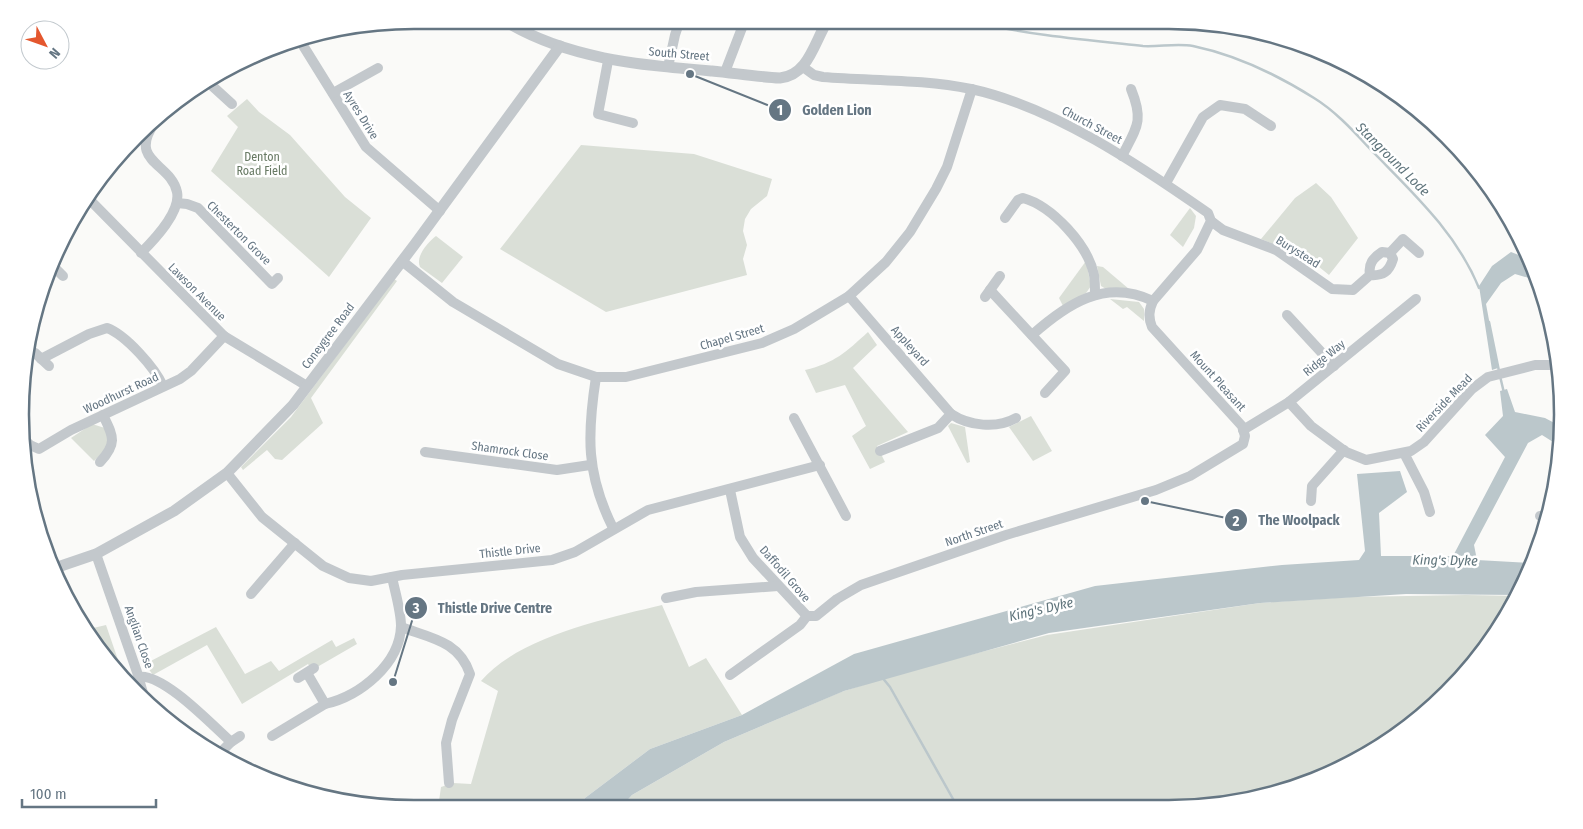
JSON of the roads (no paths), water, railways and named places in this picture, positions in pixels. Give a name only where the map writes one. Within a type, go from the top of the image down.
[{"type":"street","name":"South Street","points":[[523,29],[560,46],[608,61],[780,78],[794,75],[803,67]]},
{"type":"street","points":[[668,67],[677,29]]},
{"type":"street","points":[[725,72],[742,29]]},
{"type":"street","points":[[803,67],[823,29]]},
{"type":"street","name":"Ayres Drive","points":[[303,45],[371,152],[440,211]]},
{"type":"street","name":"Coneygree Road","points":[[60,566],[96,554],[174,511],[227,473],[276,424],[440,211],[560,46]]},
{"type":"street","points":[[608,61],[598,114],[633,122]]},
{"type":"street","name":"Church Street","points":[[803,67],[814,75],[824,77],[918,81],[972,89],[1036,110],[1122,156],[1208,213],[1211,221]]},
{"type":"street","points":[[333,93],[378,68]]},
{"type":"street","points":[[212,86],[232,104]]},
{"type":"street","name":"Chapel Street","points":[[402,261],[453,302],[558,364],[596,377],[626,377],[762,343],[794,329],[849,296],[886,262],[925,210],[947,167],[972,89]]},
{"type":"street","points":[[1122,156],[1138,126],[1139,108],[1131,89]]},
{"type":"street","points":[[1166,184],[1203,116],[1220,105],[1245,109],[1271,126]]},
{"type":"street","points":[[141,253],[162,229],[176,203],[177,192],[173,184],[150,158],[144,140]]},
{"type":"street","points":[[1005,218],[1018,200],[1023,198],[1038,205],[1066,228],[1088,257],[1094,276],[1095,295]]},
{"type":"street","name":"Lawson Avenue","points":[[92,203],[224,336],[307,386]]},
{"type":"street","name":"Chesterton Grove","points":[[176,203],[198,208],[272,284],[278,278]]},
{"type":"street","points":[[1032,335],[1054,315],[1083,298],[1116,292],[1135,294],[1153,301],[1197,250],[1211,221]]},
{"type":"street","name":"Burystead","points":[[1211,221],[1223,230],[1276,250],[1332,289],[1353,290],[1370,275],[1380,276],[1390,268],[1394,259],[1390,252]]},
{"type":"street","name":"Burystead","points":[[1370,275],[1369,269],[1373,258],[1382,252],[1390,252],[1403,239],[1419,253]]},
{"type":"street","points":[[1000,276],[987,294],[1032,335],[1065,371],[1045,393]]},
{"type":"street","name":"Appleyard","points":[[849,296],[951,414],[978,424],[995,425],[1016,418]]},
{"type":"street","name":"Ridge Way","points":[[1243,430],[1289,402],[1416,299]]},
{"type":"street","name":"Mount Pleasant","points":[[1153,301],[1149,309],[1152,327],[1242,426],[1245,436],[1243,444]]},
{"type":"street","points":[[1287,315],[1334,366]]},
{"type":"street","points":[[42,360],[89,334],[107,328],[118,334],[134,350],[158,376],[163,386]]},
{"type":"street","name":"Woodhurst Road","points":[[30,445],[39,450],[190,371],[224,336]]},
{"type":"street","name":"Riverside Mead","points":[[1289,402],[1311,426],[1344,450],[1366,460],[1404,453],[1424,442],[1472,389],[1488,377],[1535,365],[1551,365]]},
{"type":"street","points":[[596,377],[589,420],[590,464],[605,513],[613,528]]},
{"type":"street","points":[[880,451],[938,428],[951,414]]},
{"type":"street","points":[[100,462],[108,454],[113,441],[112,433],[103,415]]},
{"type":"street","points":[[794,418],[846,516]]},
{"type":"street","name":"North Street","points":[[730,674],[800,625],[807,616],[816,616],[836,600],[861,585],[1000,537],[1156,490],[1190,476],[1243,444]]},
{"type":"street","points":[[1311,502],[1312,486],[1344,450]]},
{"type":"street","name":"Shamrock Close","points":[[425,452],[557,470],[590,464]]},
{"type":"street","points":[[1404,453],[1424,492],[1430,512]]},
{"type":"street","name":"Thistle Drive","points":[[227,473],[262,517],[323,566],[349,578],[370,581],[552,560],[575,552],[613,528],[648,510],[820,465]]},
{"type":"street","name":"Daffodil Grove","points":[[730,490],[740,537],[752,558],[807,616]]},
{"type":"street","points":[[251,594],[295,543]]},
{"type":"street","name":"Anglian Close","points":[[96,554],[139,677],[146,676],[166,686],[232,742]]},
{"type":"street","points":[[272,736],[326,704],[337,701],[368,684],[386,668],[394,652],[401,627],[392,577]]},
{"type":"street","points":[[666,598],[696,592],[778,586]]},
{"type":"street","points":[[401,627],[451,646],[465,660],[470,674],[452,720],[446,743],[449,783]]},
{"type":"street","points":[[306,673],[326,704]]},
{"type":"street","points":[[139,677],[141,686]]},
{"type":"water","points":[[1511,252],[1519,255],[1529,278],[1515,274],[1501,283],[1486,304],[1498,368],[1492,370],[1479,286],[1492,266]]},
{"type":"water","name":"King's Dyke","points":[[1507,389],[1515,412],[1545,418],[1554,423],[1553,442],[1542,435],[1528,443],[1474,545],[1477,560],[1525,563],[1509,595],[1406,594],[1260,603],[1049,633],[844,691],[724,742],[632,795],[627,800],[584,800],[650,749],[742,715],[854,654],[1095,586],[1282,565],[1359,560],[1365,551],[1357,474],[1400,471],[1407,492],[1379,513],[1381,556],[1453,556],[1505,457],[1485,435],[1503,416],[1500,391]]},
{"type":"waterway","name":"Stanground Lode","points":[[1008,29],[1143,46],[1193,46],[1255,66],[1300,89],[1339,117],[1420,200],[1459,250],[1479,288]]},
{"type":"waterway","name":"Stanground Lode","points":[[1489,322],[1499,371]]},
{"type":"waterway","name":"Stanground Lode","points":[[1500,376],[1504,393]]},
{"type":"waterway","points":[[881,676],[890,687],[954,800]]},
{"type":"place","name":"Golden Lion","points":[[690,74]]},
{"type":"place","name":"The Woolpack","points":[[1145,501]]},
{"type":"place","name":"Thistle Drive Centre","points":[[393,682]]},
{"type":"park label","name":"Denton Road Field","points":[[262,164]]}]
